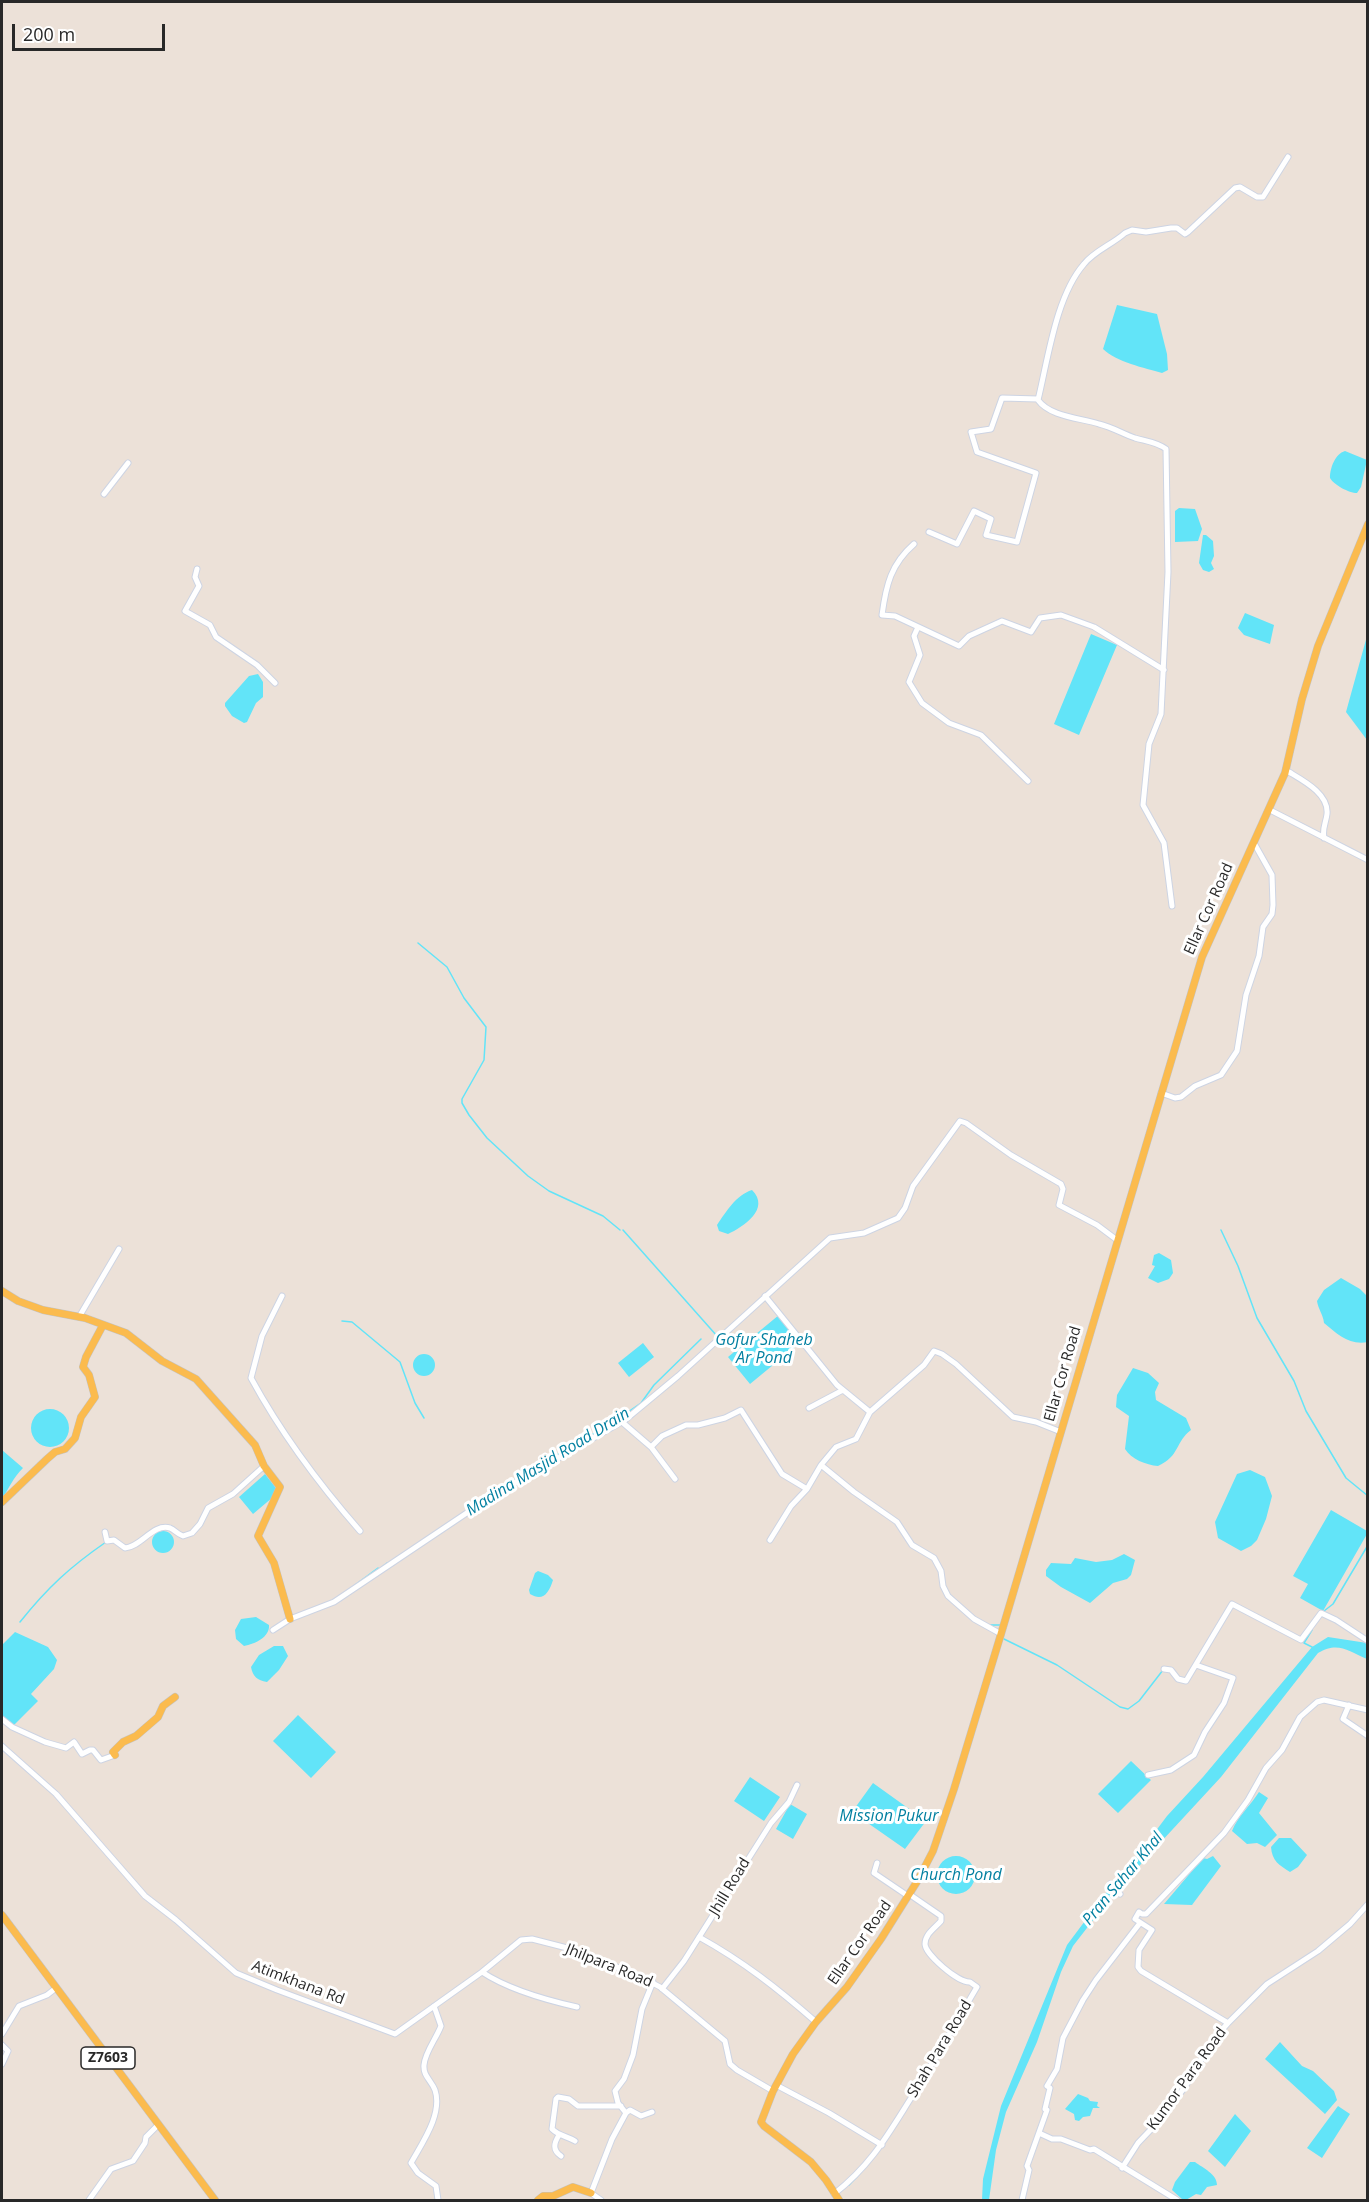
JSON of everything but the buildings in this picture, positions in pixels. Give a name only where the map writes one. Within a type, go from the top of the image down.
[{"type":"main road","name":"Ellar Cor Road","points":[[837,2197],[811,2162],[761,2122],[775,2088],[793,2054],[816,2022],[847,1988],[908,1895],[933,1851],[1001,1634],[1202,957],[1285,773],[1302,699],[1318,646],[1368,524]]},
{"type":"main road","points":[[2,1291],[18,1301],[43,1310],[79,1317],[126,1333],[162,1361],[196,1379],[255,1445],[264,1466],[280,1488],[258,1536],[274,1563],[291,1619]]},
{"type":"main road","points":[[2,1502],[47,1459],[55,1452],[65,1449],[75,1438],[81,1417],[95,1397],[89,1375],[83,1367],[103,1325]]},
{"type":"main road","points":[[115,1755],[113,1752],[123,1742],[136,1736],[159,1717],[163,1706],[175,1697]]},
{"type":"main road","name":"Z7603","points":[[2,1915],[215,2200]]},
{"type":"main road","points":[[538,2200],[543,2196],[553,2196],[573,2187],[591,2193]]},
{"type":"street","points":[[1038,400],[1052,337],[1072,281],[1085,262],[1132,230],[1146,232],[1177,228],[1185,234],[1235,188],[1240,187],[1257,197],[1263,197],[1288,158]]},
{"type":"street","points":[[1038,400],[1050,330]]},
{"type":"street","points":[[929,532],[957,544],[974,511],[991,519],[986,535],[1017,542],[1036,473],[977,452],[971,432],[991,429],[1002,398],[1038,400],[1054,411],[1158,444],[1166,449],[1168,572],[1164,670],[1161,714],[1149,744],[1143,805],[1164,843],[1172,906]]},
{"type":"street","points":[[104,494],[128,463]]},
{"type":"street","points":[[914,544],[902,555],[886,586],[882,615],[895,616],[959,646],[969,636],[1002,621],[1031,632],[1040,618],[1061,615],[1094,627],[1164,670]]},
{"type":"street","points":[[197,569],[195,577],[199,586],[184,611],[210,625],[216,637],[257,665],[275,683]]},
{"type":"street","points":[[918,627],[914,636],[920,656],[909,682],[922,704],[949,723],[981,735],[1028,781]]},
{"type":"street","points":[[1289,772],[1318,792],[1327,804],[1322,831],[1324,838]]},
{"type":"street","points":[[1270,810],[1368,860]]},
{"type":"street","points":[[1161,1093],[1175,1098],[1181,1097],[1195,1086],[1221,1075],[1237,1051],[1246,995],[1259,956],[1263,927],[1272,914],[1273,905],[1272,875],[1254,843]]},
{"type":"street","points":[[273,1630],[291,1619],[334,1602],[492,1496],[622,1422],[678,1376],[830,1238],[864,1233],[898,1218],[913,1186],[960,1121],[1011,1155],[1062,1184],[1059,1205],[1097,1225],[1117,1240]]},
{"type":"street","points":[[79,1317],[119,1249]]},
{"type":"street","points":[[282,1296],[262,1336],[251,1378],[268,1410],[302,1459],[360,1531]]},
{"type":"street","points":[[765,1296],[837,1385],[870,1412]]},
{"type":"street","points":[[770,1540],[791,1506],[807,1489],[821,1465],[836,1447],[856,1439],[870,1412],[924,1365],[934,1351],[956,1364],[1013,1417],[1036,1422],[1061,1432]]},
{"type":"street","points":[[809,1408],[843,1390]]},
{"type":"street","points":[[651,1447],[662,1436],[686,1425],[698,1425],[725,1418],[741,1410],[782,1474],[807,1489]]},
{"type":"street","points":[[622,1422],[651,1447],[675,1479]]},
{"type":"street","points":[[821,1465],[854,1492],[897,1522],[912,1545],[934,1558],[941,1571],[943,1586],[948,1596],[974,1619],[1001,1634]]},
{"type":"street","points":[[105,1532],[107,1541],[114,1540],[123,1547],[129,1548],[158,1529],[169,1528],[183,1536],[192,1533],[200,1524],[208,1508],[233,1494],[264,1466]]},
{"type":"street","points":[[1164,1669],[1171,1670],[1178,1679],[1186,1682],[1232,1604],[1272,1627],[1301,1640],[1321,1612],[1368,1641]]},
{"type":"street","points":[[1148,1775],[1171,1770],[1194,1755],[1205,1731],[1224,1703],[1233,1678],[1196,1665]]},
{"type":"street","points":[[1228,2023],[1141,1971],[1138,1967],[1139,1950],[1152,1930],[1135,1920],[1139,1912],[1146,1914],[1224,1833],[1248,1800],[1266,1768],[1282,1750],[1305,1712],[1323,1700],[1368,1710]]},
{"type":"street","points":[[1349,1705],[1343,1719],[1368,1736]]},
{"type":"street","points":[[2,1719],[12,1727],[45,1742],[66,1748],[74,1742],[82,1754],[93,1750],[101,1760],[115,1755]]},
{"type":"street","name":"Atimkhana Rd","points":[[2,1746],[56,1794],[145,1896],[177,1920],[236,1973],[395,2034],[482,1972]]},
{"type":"street","name":"Jhill Road","points":[[662,1989],[699,1937],[771,1823],[789,1802],[797,1785]]},
{"type":"street","points":[[877,1863],[874,1873],[908,1895]]},
{"type":"street","points":[[1110,1884],[1120,1894]]},
{"type":"street","name":"Shah Para Road","points":[[837,2197],[882,2145],[934,2063],[977,1987],[950,1975],[933,1956],[927,1953],[926,1936],[941,1921],[941,1916],[908,1895]]},
{"type":"street","name":"Kumor Para Road","points":[[1122,2168],[1138,2143],[1185,2087],[1212,2041],[1228,2023],[1267,1984],[1318,1951],[1350,1924],[1368,1904]]},
{"type":"street","points":[[1022,2200],[1029,2170],[1027,2166],[1050,2093],[1050,2088],[1047,2086],[1057,2069],[1063,2038],[1096,1980],[1140,1923]]},
{"type":"street","points":[[699,1937],[769,1981],[816,2022]]},
{"type":"street","name":"Jhilpara Road","points":[[482,1972],[521,1941],[532,1940],[575,1950],[653,1982],[725,2041],[730,2064],[829,2113],[882,2145]]},
{"type":"street","points":[[482,1972],[526,1992],[577,2007]]},
{"type":"street","points":[[626,2113],[615,2091],[624,2079],[633,2055],[642,2009],[653,1982]]},
{"type":"street","points":[[2,2034],[19,2006],[47,1995],[56,1988]]},
{"type":"street","points":[[434,2006],[441,2026],[424,2061],[424,2072],[435,2090],[436,2112],[425,2139],[411,2163],[418,2173],[436,2186],[438,2200]]},
{"type":"street","points":[[2,2045],[8,2051],[2,2064]]},
{"type":"street","points":[[614,2090],[622,2078],[631,2054]]},
{"type":"street","points":[[575,2141],[559,2135],[552,2129],[555,2102],[558,2097],[569,2099],[578,2106],[621,2106]]},
{"type":"street","points":[[601,2200],[591,2193],[612,2139],[626,2113],[630,2110],[641,2116],[652,2112]]},
{"type":"street","points":[[89,2200],[111,2169],[133,2161],[145,2143],[146,2137],[158,2125]]},
{"type":"street","points":[[1039,2133],[1052,2139],[1060,2139],[1090,2150],[1094,2149],[1177,2200]]},
{"type":"street","points":[[559,2135],[554,2147],[561,2156]]},
{"type":"water","points":[[1117,305],[1157,314],[1167,354],[1168,370],[1162,373],[1131,364],[1115,358],[1103,349]]},
{"type":"water","points":[[1345,451],[1367,460],[1361,487],[1357,493],[1342,488],[1330,478],[1334,462],[1338,455]]},
{"type":"water","points":[[1179,508],[1195,509],[1202,529],[1198,541],[1175,542],[1175,511]]},
{"type":"water","points":[[1203,535],[1213,541],[1214,556],[1211,563],[1214,569],[1209,572],[1203,570],[1199,563]]},
{"type":"water","points":[[1245,613],[1274,625],[1270,644],[1244,635],[1238,628]]},
{"type":"water","points":[[1091,634],[1117,645],[1079,735],[1054,724]]},
{"type":"water","points":[[1367,636],[1367,740],[1346,712]]},
{"type":"water","points":[[258,674],[263,682],[263,697],[256,703],[247,722],[244,723],[232,716],[225,703],[249,676]]},
{"type":"water","points":[[752,1190],[757,1197],[758,1204],[753,1217],[728,1234],[719,1231],[717,1225],[736,1200]]},
{"type":"water","points":[[1159,1253],[1171,1260],[1173,1273],[1169,1279],[1158,1283],[1148,1278],[1155,1266],[1152,1265],[1154,1255]]},
{"type":"water","points":[[1341,1278],[1367,1296],[1368,1342],[1350,1341],[1324,1323],[1317,1301],[1324,1290]]},
{"type":"water","name":"Gofur Shaheb Ar Pond","points":[[779,1315],[801,1342],[750,1384],[728,1357]]},
{"type":"water","points":[[643,1343],[654,1357],[629,1377],[618,1363]]},
{"type":"water","points":[[424,1354],[432,1357],[435,1365],[432,1373],[424,1376],[416,1373],[413,1365],[416,1357]]},
{"type":"water","points":[[1133,1368],[1148,1373],[1159,1383],[1155,1392],[1156,1400],[1186,1418],[1191,1430],[1182,1439],[1170,1458],[1158,1466],[1139,1461],[1125,1449],[1129,1416],[1116,1407],[1117,1395]]},
{"type":"water","points":[[50,1409],[64,1414],[69,1428],[64,1442],[50,1447],[36,1442],[31,1428],[36,1414]]},
{"type":"water","points":[[2,1450],[23,1468],[2,1499]]},
{"type":"water","points":[[1250,1470],[1265,1477],[1272,1496],[1257,1540],[1241,1551],[1218,1538],[1215,1522],[1237,1474]]},
{"type":"water","points":[[265,1474],[279,1492],[253,1514],[239,1497]]},
{"type":"water","points":[[1331,1510],[1367,1531],[1367,1534],[1323,1611],[1300,1598],[1308,1584],[1293,1576]]},
{"type":"water","points":[[159,1531],[167,1531],[174,1538],[174,1546],[167,1553],[159,1553],[152,1546],[152,1538]]},
{"type":"water","points":[[1124,1554],[1135,1560],[1131,1575],[1127,1579],[1113,1583],[1090,1603],[1046,1576],[1046,1570],[1051,1563],[1071,1564],[1075,1558],[1096,1562],[1112,1560]]},
{"type":"water","points":[[538,1571],[553,1580],[550,1589],[542,1597],[530,1594],[529,1590],[535,1573]]},
{"type":"water","points":[[256,1617],[269,1625],[269,1629],[261,1639],[244,1646],[236,1639],[235,1630],[241,1619]]},
{"type":"water","points":[[15,1632],[48,1647],[57,1660],[54,1669],[31,1694],[38,1701],[12,1727],[2,1718],[2,1645]]},
{"type":"water","name":"Pran Sahar Khal","points":[[1328,1637],[1367,1643],[1367,1659],[1343,1648],[1325,1649],[1318,1653],[1221,1777],[1104,1906],[1073,1946],[1061,1972],[1037,2042],[1006,2112],[996,2150],[989,2200],[982,2200],[983,2179],[1001,2106],[1067,1945],[1167,1816],[1203,1777],[1312,1647]]},
{"type":"water","points":[[274,1646],[283,1646],[288,1656],[267,1682],[256,1678],[251,1667],[259,1655]]},
{"type":"water","points":[[298,1715],[336,1752],[311,1778],[273,1741]]},
{"type":"water","points":[[1131,1761],[1151,1780],[1118,1813],[1098,1794]]},
{"type":"water","points":[[750,1777],[780,1797],[764,1821],[734,1801]]},
{"type":"water","name":"Mission Pukur","points":[[873,1783],[926,1821],[905,1849],[852,1812]]},
{"type":"water","points":[[1259,1792],[1268,1798],[1259,1813],[1277,1835],[1265,1847],[1257,1843],[1247,1844],[1232,1831]]},
{"type":"water","points":[[790,1804],[807,1814],[793,1839],[776,1829]]},
{"type":"water","points":[[1279,1838],[1291,1838],[1307,1855],[1298,1867],[1290,1872],[1279,1865],[1273,1856],[1271,1847]]},
{"type":"water","name":"Church Pond","points":[[956,1856],[963,1857],[969,1862],[974,1868],[974,1882],[969,1888],[963,1893],[956,1894],[949,1893],[943,1888],[938,1882],[937,1875],[938,1868],[943,1862],[949,1857]]},
{"type":"water","points":[[1213,1856],[1221,1866],[1192,1905],[1164,1904],[1203,1858]]},
{"type":"water","points":[[1280,2042],[1302,2066],[1313,2071],[1334,2091],[1337,2100],[1325,2114],[1265,2059]]},
{"type":"water","points":[[1078,2094],[1090,2101],[1098,2102],[1097,2106],[1100,2108],[1093,2108],[1090,2116],[1083,2117],[1079,2121],[1075,2120],[1074,2114],[1065,2109]]},
{"type":"water","points":[[1338,2106],[1350,2114],[1322,2158],[1307,2148]]},
{"type":"water","points":[[1235,2114],[1251,2131],[1225,2167],[1208,2151]]},
{"type":"water","points":[[1190,2162],[1195,2162],[1209,2172],[1215,2178],[1217,2185],[1207,2187],[1201,2195],[1196,2194],[1183,2200],[1172,2190],[1175,2182]]},
{"type":"waterway","points":[[418,943],[447,967],[464,998],[486,1027],[484,1060],[462,1099],[469,1115],[487,1138],[528,1176],[549,1191],[603,1216],[620,1230]]},
{"type":"waterway","points":[[623,1230],[717,1336]]},
{"type":"waterway","points":[[1221,1230],[1238,1266],[1257,1318],[1294,1381],[1306,1411],[1346,1478],[1368,1496]]},
{"type":"waterway","points":[[342,1321],[352,1322],[400,1362],[415,1403],[424,1418]]},
{"type":"waterway","name":"Madina Masjid Road Drain","points":[[514,1480],[612,1423],[641,1403],[654,1385],[701,1339]]},
{"type":"waterway","points":[[20,1622],[60,1578],[106,1542]]},
{"type":"waterway","points":[[1324,1611],[1333,1604],[1368,1545]]},
{"type":"waterway","name":"Madina Masjid Road Drain","points":[[382,1567],[387,1563]]},
{"type":"waterway","points":[[355,1585],[378,1568]]},
{"type":"waterway","points":[[990,1625],[1000,1625]]},
{"type":"waterway","points":[[1312,1630],[1304,1643],[1312,1647]]},
{"type":"waterway","points":[[1004,1639],[1057,1665],[1120,1707],[1128,1709],[1139,1701],[1163,1670]]},
{"type":"waterway","points":[[849,2185],[864,2169]]}]
